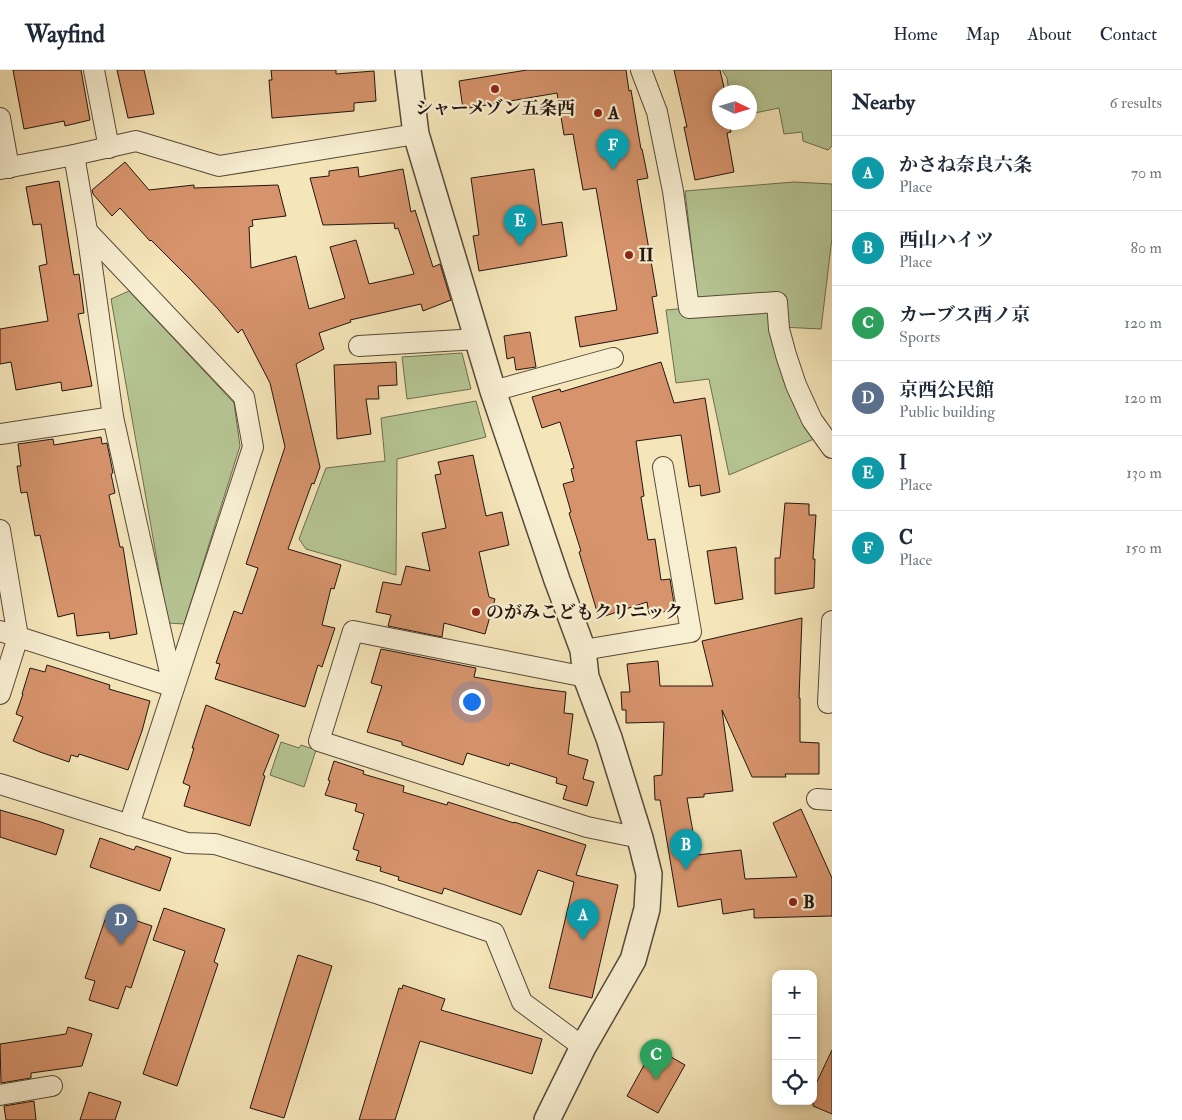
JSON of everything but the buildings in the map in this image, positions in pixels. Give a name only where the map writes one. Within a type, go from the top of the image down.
[{"type":"street","points":[[94,70],[109,148]]},
{"type":"street","points":[[408,70],[416,134],[493,391],[557,580],[583,650],[586,677],[609,738],[640,838],[649,874],[647,909],[633,960],[583,1047],[547,1120]]},
{"type":"street","points":[[641,70],[657,112],[673,190],[690,308],[777,302],[779,329],[796,385],[812,420],[832,448]]},
{"type":"street","points":[[0,118],[5,169],[136,141],[219,166],[416,134]]},
{"type":"street","points":[[74,155],[87,231],[113,417],[174,687]]},
{"type":"street","points":[[87,231],[244,397],[253,447],[128,825]]},
{"type":"street","points":[[359,346],[478,339]]},
{"type":"street","points":[[493,391],[613,358]]},
{"type":"street","points":[[0,434],[113,417]]},
{"type":"street","points":[[583,650],[691,632],[663,467]]},
{"type":"street","points":[[0,530],[9,634],[0,694]]},
{"type":"street","points":[[828,703],[832,621]]},
{"type":"street","points":[[586,677],[353,631],[319,741],[587,827],[640,838]]},
{"type":"street","points":[[9,634],[174,687]]},
{"type":"street","points":[[0,784],[187,843],[215,844],[379,894],[494,933],[522,1002],[583,1047]]},
{"type":"street","points":[[0,1095],[52,1086]]},
{"type":"green space","points":[[722,70],[832,70],[832,146],[828,150],[803,141],[802,132],[784,134],[779,108],[757,113],[757,85],[728,85],[727,78]]},
{"type":"green space","points":[[794,182],[832,184],[832,238],[821,329],[781,327],[821,436],[729,475],[709,379],[676,383],[666,310],[689,308],[698,302],[685,191]]},
{"type":"green space","points":[[129,291],[234,403],[240,446],[184,624],[168,623],[111,299]]},
{"type":"green space","points":[[462,353],[471,389],[407,399],[402,357]]},
{"type":"green space","points":[[476,401],[486,437],[397,459],[396,575],[306,549],[299,539],[326,468],[385,461],[381,418]]},
{"type":"green space","points":[[281,742],[299,748],[301,745],[316,750],[304,787],[270,775]]},
{"type":"place","name":"シャーメゾン五条西","points":[[495,89]]},
{"type":"place","name":"A","points":[[598,113]]},
{"type":"place","name":"C","points":[[613,170]]},
{"type":"place","name":"I","points":[[520,246]]},
{"type":"place","name":"II","points":[[629,255]]},
{"type":"place","name":"のがみこどもクリニック","points":[[476,612]]},
{"type":"place","name":"西山ハイツ","points":[[686,870]]},
{"type":"place","name":"B","points":[[793,902]]},
{"type":"place","name":"かさね奈良六条","points":[[583,940]]},
{"type":"place","name":"京西公民館","points":[[121,945]]},
{"type":"place","name":"カーブス西ノ京","points":[[656,1080]]}]
